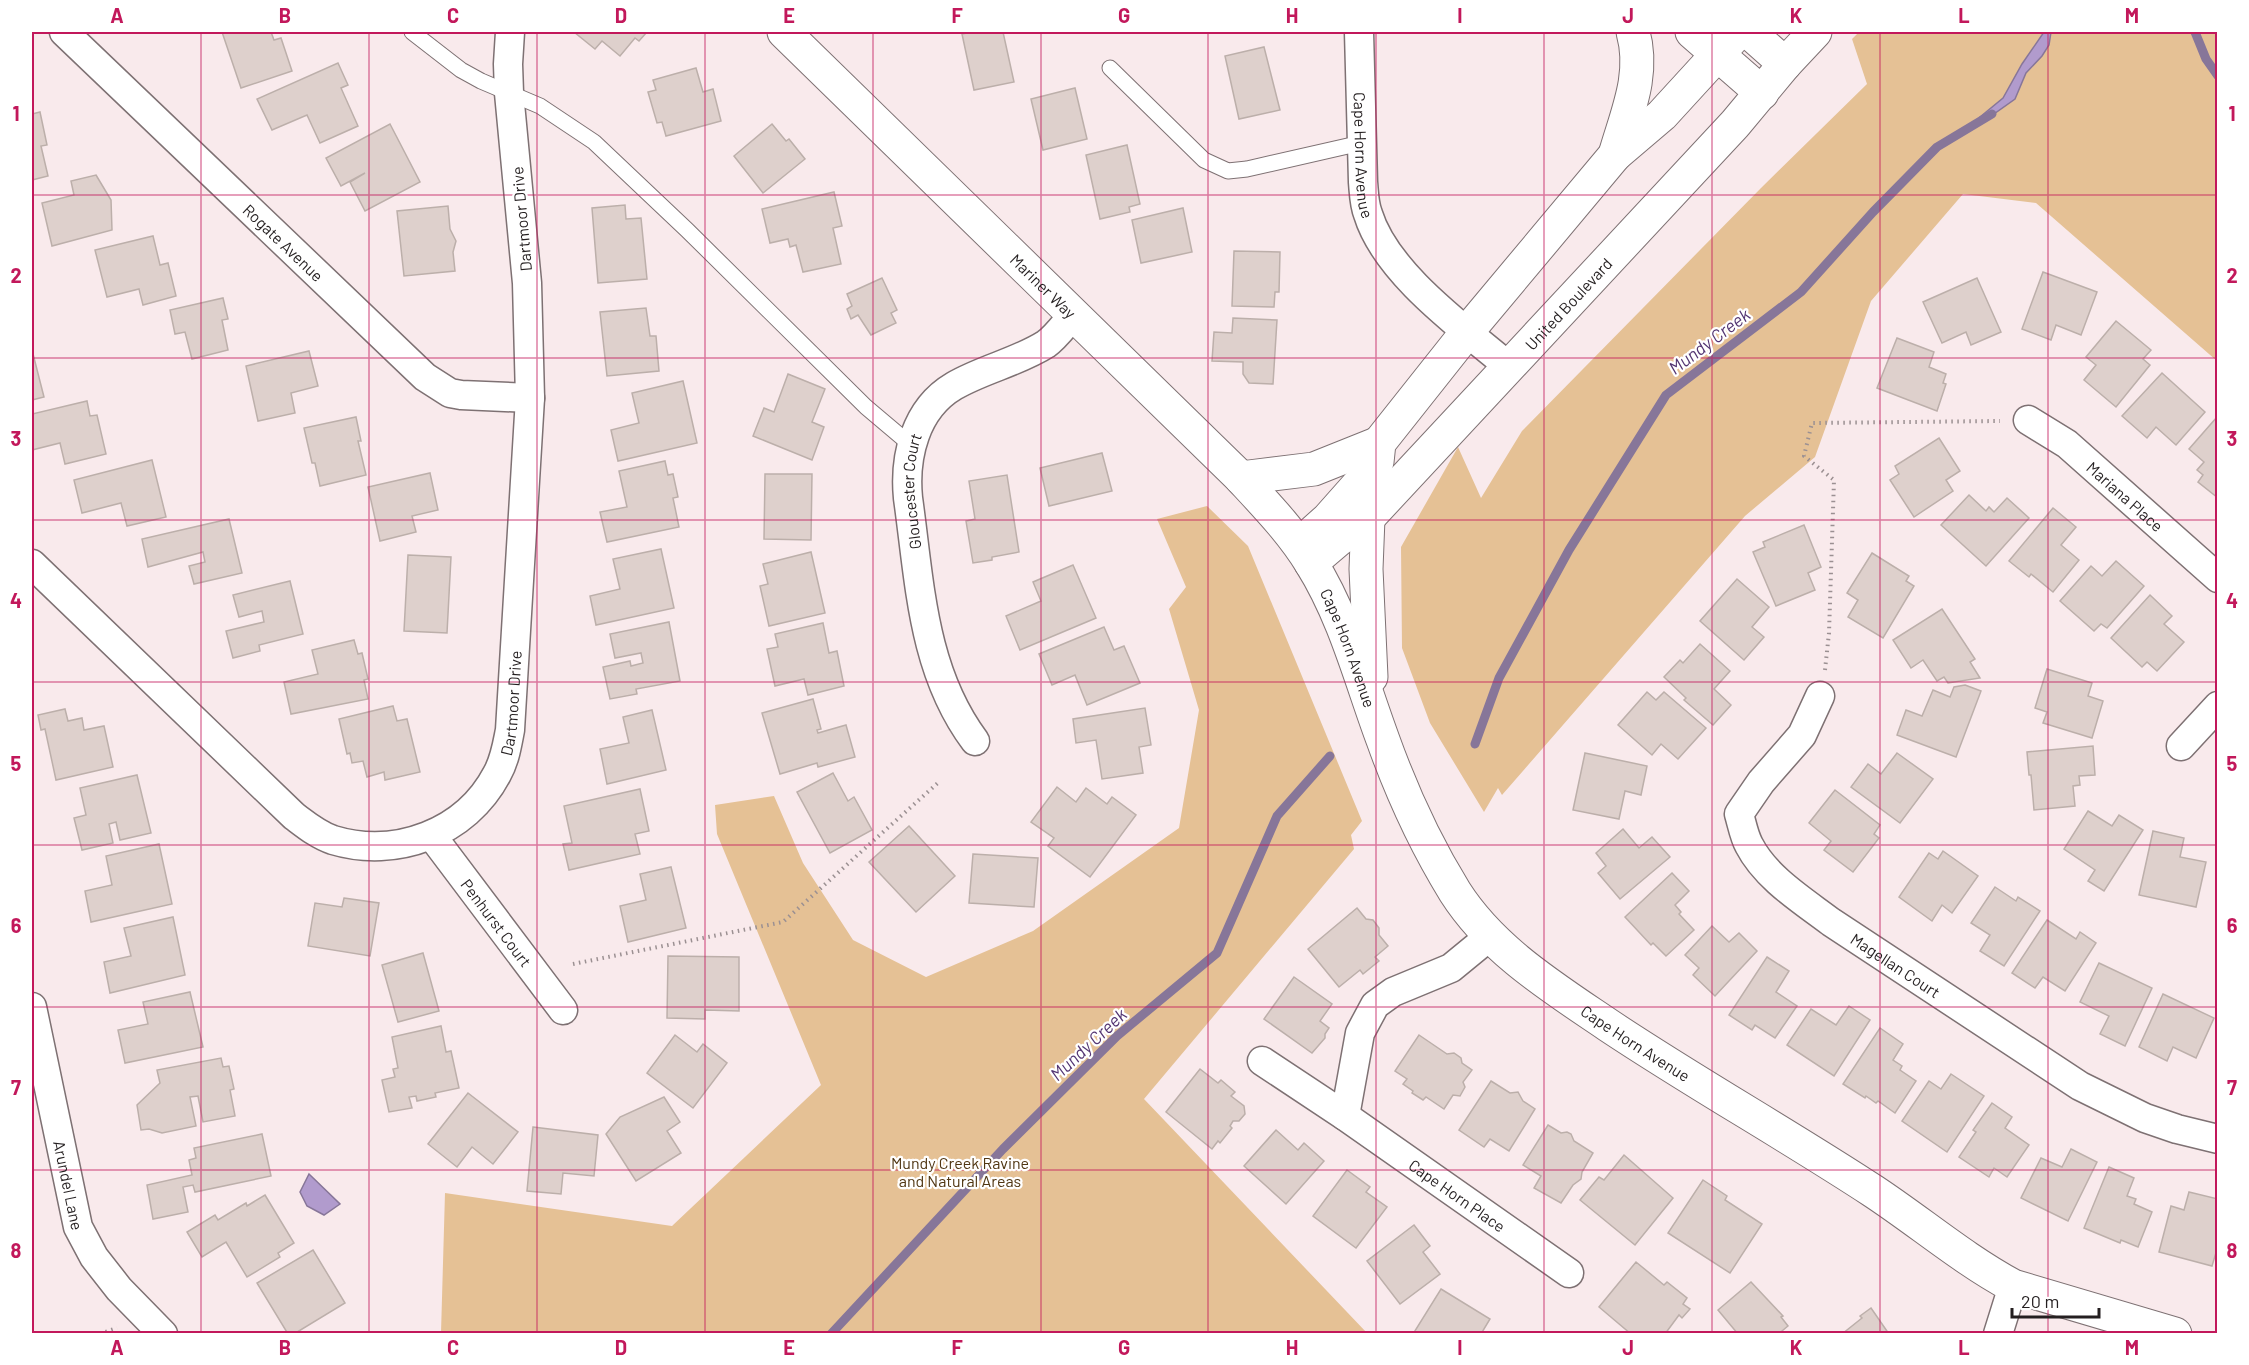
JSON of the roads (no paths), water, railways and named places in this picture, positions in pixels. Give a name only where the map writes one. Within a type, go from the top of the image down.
[{"type":"main road","name":"Mariner Way","points":[[784,32],[1241,478],[1305,554]]},
{"type":"main road","points":[[1615,155],[1638,70],[1638,51],[1633,32]]},
{"type":"main road","points":[[1692,32],[1728,43],[1762,93]]},
{"type":"main road","points":[[1749,32],[1785,64]]},
{"type":"main road","name":"United Boulevard","points":[[1305,554],[1338,540],[1368,518],[1762,93],[1815,32]]},
{"type":"main road","points":[[1241,478],[1314,469],[1379,443],[1467,332],[1615,155],[1662,115],[1728,43]]},
{"type":"main road","points":[[1305,554],[1328,519],[1377,462],[1379,443]]},
{"type":"main road","points":[[1368,518],[1366,577],[1372,709]]},
{"type":"main road","name":"Cape Horn Avenue","points":[[1305,554],[1338,617],[1394,769],[1429,845],[1457,896],[1490,936],[1527,968],[1587,1011],[1874,1192],[1991,1274],[2013,1286],[2175,1334]]},
{"type":"street","name":"Rogate Avenue","points":[[64,32],[425,377],[450,393],[530,398]]},
{"type":"street","name":"Dartmoor Drive","points":[[32,564],[294,816],[313,830],[332,839],[369,846],[412,843],[432,836],[459,819],[473,806],[498,773],[510,730],[530,398],[527,283],[509,93],[510,32]]},
{"type":"street","name":"Cape Horn Avenue","points":[[1359,32],[1361,143],[1365,206],[1379,239],[1390,256],[1413,282],[1508,366]]},
{"type":"street","name":"Gloucester Court","points":[[975,741],[951,704],[933,659],[908,498],[907,473],[911,445],[923,418],[947,390],[1047,343],[1074,315]]},
{"type":"street","name":"Mariana Place","points":[[2028,420],[2067,444],[2217,578]]},
{"type":"street","name":"Magellan Court","points":[[1820,696],[1802,735],[1761,782],[1739,814],[1749,845],[1767,870],[1798,898],[1831,922],[2080,1086],[2145,1118],[2217,1139]]},
{"type":"street","points":[[2181,746],[2217,706]]},
{"type":"street","name":"Penhurst Court","points":[[432,836],[563,1010]]},
{"type":"street","points":[[1345,1116],[1360,1033],[1375,1005],[1393,992],[1451,968],[1490,936]]},
{"type":"street","name":"Arundel Lane","points":[[32,1007],[78,1227],[100,1265],[119,1289],[164,1334]]},
{"type":"street","name":"Cape Horn Place","points":[[1262,1061],[1345,1116],[1569,1274]]},
{"type":"street","points":[[1998,1334],[2013,1286]]},
{"type":"lane","points":[[412,32],[461,70],[552,113],[582,132],[605,151],[842,385],[876,417],[911,445]]},
{"type":"lane","points":[[1110,68],[1197,153],[1220,169],[1247,170],[1361,143]]},
{"type":"waterway","points":[[2195,32],[2206,59],[2218,76]]},
{"type":"waterway","name":"Mundy Creek","points":[[1475,744],[1499,678],[1569,550],[1666,395],[1801,292],[1873,212],[1937,147],[1992,114]]},
{"type":"waterway","name":"Mundy Creek","points":[[831,1334],[1003,1149],[1117,1036],[1217,953],[1277,816],[1330,756]]},
{"type":"park label","name":"Mundy Creek Ravine and Natural Areas","points":[[960,1171]]}]
